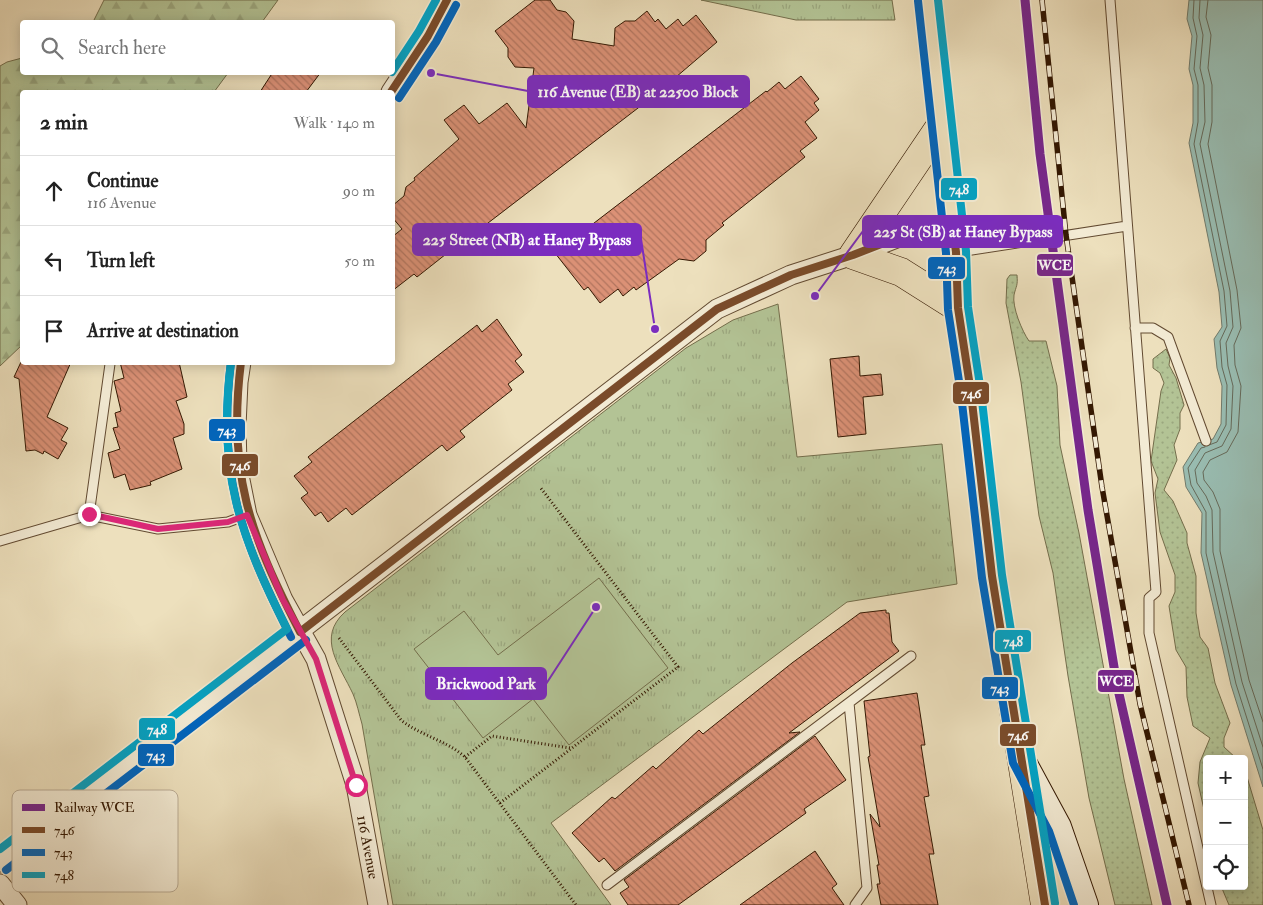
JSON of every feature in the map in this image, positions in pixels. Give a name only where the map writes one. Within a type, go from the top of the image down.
[{"type":"highway","points":[[928,0],[956,252],[958,308],[971,393],[992,576],[1045,905]]},
{"type":"highway","points":[[941,125],[853,255],[901,272],[958,308]]},
{"type":"street","points":[[392,90],[428,36],[447,0]]},
{"type":"street","points":[[94,790],[717,309],[791,275],[853,255],[907,234],[952,222]]},
{"type":"street","name":"116 Avenue","points":[[241,365],[237,391],[237,455],[247,515],[262,554],[300,632],[316,659],[356,785],[378,905]]},
{"type":"street","points":[[1023,761],[1058,827],[1085,905]]},
{"type":"street","points":[[0,862],[12,853]]},
{"type":"street","points":[[0,884],[17,905]]},
{"type":"lane","points":[[1110,0],[1156,592],[1149,598],[1149,633],[1211,905]]},
{"type":"lane","points":[[956,252],[1127,226]]},
{"type":"lane","points":[[1134,328],[1153,328],[1168,337],[1206,441]]},
{"type":"lane","points":[[89,514],[110,365]]},
{"type":"lane","points":[[0,541],[89,514],[158,529],[228,522],[247,515]]},
{"type":"lane","points":[[607,885],[912,656]]},
{"type":"lane","points":[[849,703],[867,888],[855,905]]},
{"type":"path","points":[[500,803],[678,666],[540,487]]},
{"type":"path","points":[[339,638],[401,720],[411,727],[456,749],[465,757],[576,905]]},
{"type":"path","points":[[465,757],[492,736],[571,748]]},
{"type":"green space","points":[[104,0],[278,0],[263,20],[94,20]]},
{"type":"green space","points":[[701,0],[892,0],[895,20],[796,20]]},
{"type":"green space","points":[[20,59],[20,75],[227,75],[215,90],[20,90],[20,347],[0,366],[0,66]]},
{"type":"green space","points":[[1010,275],[1017,275],[1014,300],[1023,331],[1029,341],[1046,341],[1057,386],[1060,445],[1079,533],[1124,779],[1152,905],[1115,905],[1089,798],[1053,573],[1039,516],[1021,382],[1006,303],[1007,279]]},
{"type":"green space","points":[[778,304],[797,457],[942,444],[957,584],[847,602],[551,823],[611,905],[393,905],[362,724],[354,697],[333,652],[332,632],[336,622],[345,612],[686,348],[733,320]]},
{"type":"green space","points":[[1166,349],[1170,358],[1169,365],[1176,378],[1184,405],[1180,413],[1180,429],[1174,445],[1177,460],[1164,490],[1173,501],[1187,533],[1187,543],[1196,576],[1196,613],[1200,637],[1208,648],[1215,683],[1230,723],[1224,738],[1224,747],[1233,755],[1203,755],[1203,805],[1198,783],[1200,762],[1210,738],[1193,726],[1187,697],[1186,667],[1176,650],[1169,606],[1175,592],[1175,575],[1160,532],[1155,493],[1158,479],[1151,461],[1161,391],[1164,383],[1160,373],[1153,368],[1153,359]]},
{"type":"green space","points":[[599,578],[668,668],[569,745],[533,699],[483,738],[414,649],[464,611],[498,655]]},
{"type":"green space","points":[[1248,780],[1263,830],[1263,905],[1229,905],[1223,890],[1248,890]]},
{"type":"water","points":[[1189,0],[1263,0],[1263,787],[1231,685],[1201,553],[1202,513],[1186,487],[1183,467],[1198,443],[1213,439],[1221,424],[1222,386],[1217,368],[1214,339],[1222,327],[1219,292],[1189,143],[1193,123],[1193,85],[1189,69],[1192,36],[1187,19]]},
{"type":"building","points":[[535,0],[550,0],[557,10],[566,12],[574,21],[572,39],[614,46],[615,28],[625,21],[635,21],[647,11],[655,22],[658,19],[666,29],[678,19],[683,26],[696,15],[717,42],[655,95],[475,233],[476,235],[462,245],[460,243],[417,277],[414,274],[395,289],[395,235],[402,229],[395,221],[395,204],[404,196],[406,187],[415,180],[414,178],[459,139],[444,120],[464,105],[479,124],[507,103],[526,128],[534,68],[515,67],[508,57],[508,48],[495,31]]},
{"type":"building","points":[[271,75],[319,75],[308,90],[261,90]]},
{"type":"building","points":[[801,76],[819,99],[814,103],[819,110],[805,122],[817,138],[800,151],[805,157],[722,223],[724,225],[706,240],[706,251],[694,261],[679,259],[636,290],[634,287],[623,296],[618,289],[600,303],[588,287],[584,290],[555,253],[766,91],[779,82],[785,89]]},
{"type":"building","points":[[497,319],[522,355],[515,361],[524,372],[508,384],[512,390],[460,431],[465,437],[447,451],[442,445],[352,515],[346,508],[328,522],[321,512],[315,516],[301,498],[308,493],[294,476],[312,462],[308,457],[477,325],[482,332]]},
{"type":"building","points":[[859,356],[860,376],[881,374],[883,395],[863,397],[866,434],[838,437],[830,359]]},
{"type":"building","points":[[20,364],[70,365],[47,417],[68,428],[61,440],[67,443],[58,459],[44,451],[43,454],[35,450],[26,451],[19,379],[14,377]]},
{"type":"building","points":[[121,365],[180,365],[187,397],[176,401],[184,424],[184,434],[173,438],[182,469],[150,482],[151,485],[130,490],[125,474],[114,478],[108,453],[120,449],[113,428],[118,427],[115,413],[121,411],[114,381],[124,378]]},
{"type":"building","points":[[886,610],[886,613],[889,613],[892,642],[899,651],[789,733],[800,732],[615,871],[604,858],[599,862],[572,833],[612,797],[615,799],[653,766],[656,769],[699,730],[703,734],[792,663],[860,613]]},
{"type":"building","points":[[917,693],[925,745],[921,745],[929,796],[924,797],[934,854],[929,854],[938,905],[881,905],[877,884],[880,884],[877,865],[879,865],[870,814],[880,827],[868,757],[870,756],[864,701]]},
{"type":"building","points":[[815,736],[846,780],[804,809],[806,813],[678,905],[628,905],[620,893],[629,887],[624,880]]},
{"type":"building","points":[[815,851],[837,884],[832,888],[844,905],[740,905]]},
{"type":"railway","points":[[1042,0],[1066,235],[1102,487],[1140,704],[1189,905]]},
{"type":"rail line","name":"WCE","points":[[1025,0],[1040,154],[1088,510],[1117,685],[1167,905]]},
{"type":"transit line","name":"748","points":[[395,67],[419,31],[436,0]]},
{"type":"transit line","name":"746","points":[[392,90],[428,36],[447,0]]},
{"type":"transit line","name":"748","points":[[938,0],[966,251],[968,307],[981,392],[1002,575],[1055,903]]},
{"type":"transit line","name":"743","points":[[918,1],[946,253],[948,310],[961,394],[982,578],[1013,763],[1049,831],[1074,905]]},
{"type":"transit line","name":"743","points":[[399,98],[436,42],[456,5]]},
{"type":"transit line","name":"746","points":[[952,222],[956,252],[958,308],[971,393],[992,576],[1045,905]]},
{"type":"transit line","name":"746","points":[[300,632],[717,309],[791,275],[853,255],[907,234],[952,222]]},
{"type":"transit line","name":"743","points":[[231,365],[227,439],[237,505],[246,536],[259,568],[291,637]]},
{"type":"transit line","name":"748","points":[[77,790],[287,629],[256,562],[244,531],[236,500],[230,469],[227,436],[227,401],[231,365]]},
{"type":"transit line","name":"746","points":[[241,365],[237,401],[237,437],[240,471],[246,502],[268,564],[300,632]]},
{"type":"transit line","name":"743","points":[[110,790],[306,640]]},
{"type":"transit line","name":"748","points":[[0,849],[12,840]]},
{"type":"transit line","name":"743","points":[[6,870],[12,865]]},
{"type":"place","name":"116 Avenue (EB) at 22500 Block","points":[[431,73]]},
{"type":"place","name":"225 St (SB) at Haney Bypass","points":[[815,296]]},
{"type":"place","name":"225 Street (NB) at Haney Bypass","points":[[655,329]]},
{"type":"place","name":"Brickwood Park","points":[[596,607]]},
{"type":"route","points":[[89,514],[158,529],[228,522],[247,515],[283,600],[316,659],[356,785]]}]
